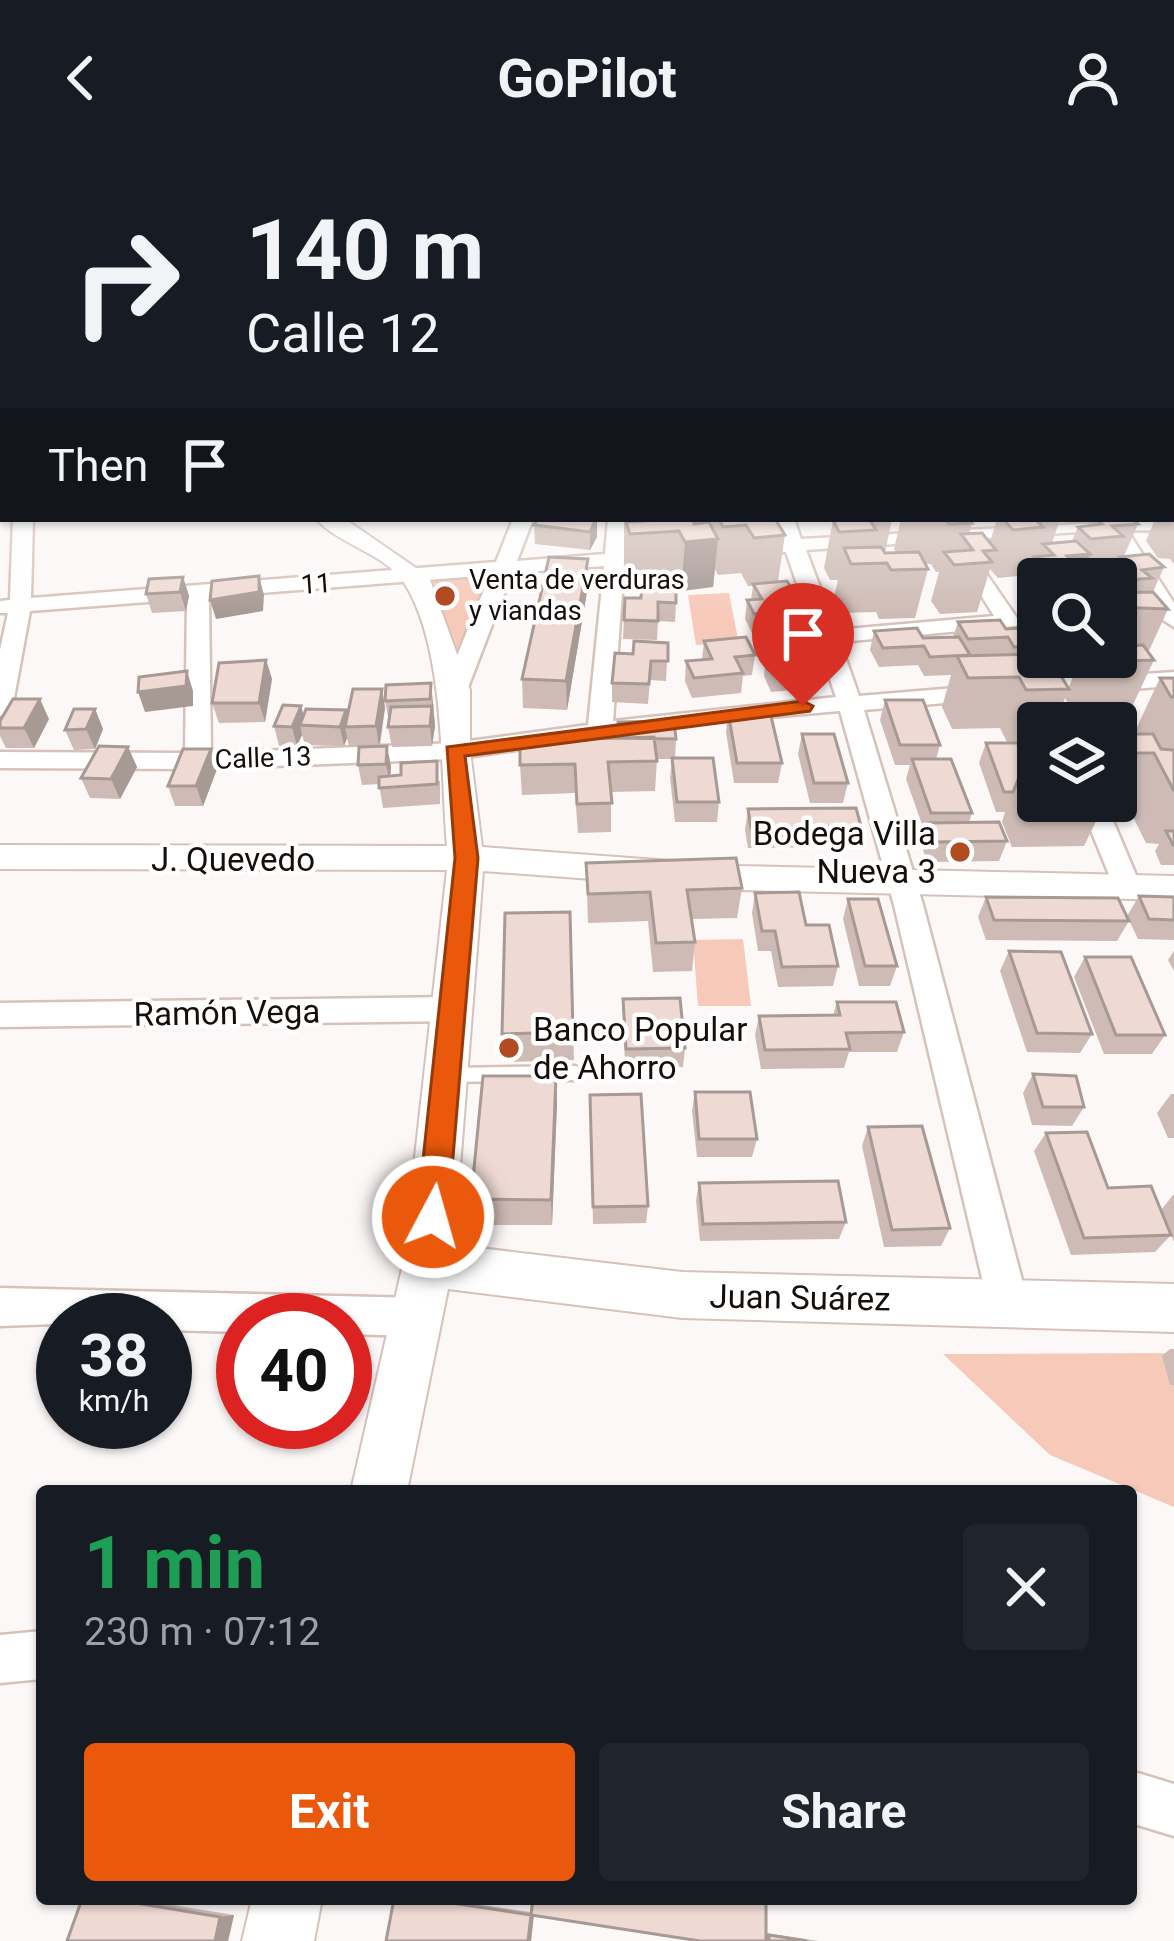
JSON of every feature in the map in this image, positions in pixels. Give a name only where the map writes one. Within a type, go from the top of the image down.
[{"type":"street","points":[[0,709],[23,522]]},
{"type":"street","points":[[333,522],[416,577],[455,690]]},
{"type":"street","points":[[380,1485],[428,1264],[449,1075],[466,858],[454,751],[455,690],[499,569],[522,522]]},
{"type":"street","points":[[600,730],[618,522]]},
{"type":"street","points":[[785,522],[851,703],[904,882],[1007,1300]]},
{"type":"street","points":[[703,552],[1114,524],[1174,525]]},
{"type":"street","points":[[1114,524],[1174,620]]},
{"type":"street","points":[[827,638],[1008,621],[954,535]]},
{"type":"street","name":"11","points":[[10,606],[681,554]]},
{"type":"street","points":[[198,592],[198,760]]},
{"type":"street","points":[[1071,687],[1174,679]]},
{"type":"street","name":"Calle 13","points":[[0,760],[198,760],[454,751],[600,730],[1007,691]]},
{"type":"street","points":[[1101,822],[1127,887]]},
{"type":"street","name":"J. Quevedo","points":[[0,857],[466,858],[739,878],[1174,888]]},
{"type":"street","name":"Ramón Vega","points":[[0,1015],[453,1009]]},
{"type":"street","name":"Juan Suárez","points":[[428,1264],[682,1294],[1174,1308]]},
{"type":"street","points":[[0,1306],[418,1317]]},
{"type":"street","points":[[0,1659],[36,1656]]},
{"type":"street","points":[[1137,1799],[1174,1810]]},
{"type":"street","points":[[278,1941],[286,1905]]},
{"type":"lane","points":[[449,1075],[575,1073]]},
{"type":"shaded area","points":[[499,569],[455,690],[416,577]]},
{"type":"shaded area","points":[[729,593],[739,644],[696,645],[688,595]]},
{"type":"shaded area","points":[[743,939],[751,1006],[698,1006],[693,940]]},
{"type":"shaded area","points":[[1174,1353],[1174,1507],[1137,1491],[1137,1485],[1122,1485],[1050,1455],[943,1354]]},
{"type":"building","points":[[536,522],[595,522],[590,532],[534,525]]},
{"type":"building","points":[[626,522],[709,522],[718,539],[685,542],[679,531],[630,534]]},
{"type":"building","points":[[720,522],[777,522],[785,535],[754,538],[746,525],[723,527]]},
{"type":"building","points":[[834,522],[871,522],[876,530],[839,532]]},
{"type":"building","points":[[1006,522],[1038,522],[1043,527],[1013,530]]},
{"type":"building","points":[[1138,524],[1112,526],[1123,536],[1091,539],[1078,527]]},
{"type":"building","points":[[982,533],[996,550],[983,551],[992,562],[954,565],[944,552],[973,550],[961,534]]},
{"type":"building","points":[[1076,541],[1090,554],[1035,558],[1054,555],[1043,544]]},
{"type":"building","points":[[881,547],[885,553],[919,552],[928,569],[851,564],[844,548]]},
{"type":"building","points":[[1149,554],[1164,567],[1142,570],[1152,578],[1137,579],[1137,558],[1120,557]]},
{"type":"building","points":[[549,557],[588,559],[566,681],[522,679]]},
{"type":"building","points":[[259,576],[259,592],[210,600],[212,581]]},
{"type":"building","points":[[183,577],[180,592],[146,594],[149,579]]},
{"type":"building","points":[[787,581],[799,600],[787,601],[792,610],[754,614],[747,600],[762,599],[753,584]]},
{"type":"building","points":[[642,583],[676,584],[676,603],[658,602],[658,621],[624,620],[625,598],[641,598]]},
{"type":"building","points":[[1137,592],[1153,592],[1168,609],[1137,608]]},
{"type":"building","points":[[1000,620],[1006,629],[1017,628],[1017,647],[1008,637],[968,639],[958,622]]},
{"type":"building","points":[[917,628],[923,638],[959,637],[970,655],[930,657],[924,646],[883,648],[874,631]]},
{"type":"building","points":[[814,633],[827,657],[813,658],[819,669],[774,673],[766,656],[796,654],[787,636]]},
{"type":"building","points":[[746,637],[755,655],[735,657],[743,673],[694,678],[686,661],[712,659],[704,641]]},
{"type":"building","points":[[634,641],[668,643],[668,661],[651,661],[649,684],[612,683],[615,653],[633,654]]},
{"type":"building","points":[[1137,645],[1143,645],[1154,660],[1137,661]]},
{"type":"building","points":[[1017,655],[1017,677],[968,678],[957,656]]},
{"type":"building","points":[[266,660],[259,703],[212,703],[219,663]]},
{"type":"building","points":[[187,671],[186,686],[138,692],[139,677]]},
{"type":"building","points":[[1020,678],[1062,678],[1069,689],[1026,690]]},
{"type":"building","points":[[1160,678],[1174,678],[1174,697],[1171,697]]},
{"type":"building","points":[[431,683],[430,699],[385,701],[386,685]]},
{"type":"building","points":[[353,689],[382,689],[376,726],[345,727]]},
{"type":"building","points":[[13,699],[40,699],[24,728],[0,728],[0,721]]},
{"type":"building","points":[[885,700],[923,700],[940,745],[900,745]]},
{"type":"building","points":[[283,705],[301,706],[292,727],[274,726]]},
{"type":"building","points":[[432,706],[430,726],[388,727],[391,707]]},
{"type":"building","points":[[74,709],[95,709],[86,729],[65,730]]},
{"type":"building","points":[[306,709],[346,710],[340,727],[300,725]]},
{"type":"building","points":[[728,712],[770,712],[782,763],[737,763]]},
{"type":"building","points":[[674,721],[676,739],[619,738],[618,722]]},
{"type":"building","points":[[802,734],[834,734],[848,783],[814,783]]},
{"type":"building","points":[[1137,734],[1153,734],[1161,749],[1174,750],[1174,791],[1154,753],[1137,753]]},
{"type":"building","points":[[654,737],[657,761],[608,762],[612,803],[577,804],[575,764],[520,765],[520,741]]},
{"type":"building","points":[[986,743],[1017,743],[1017,782],[1013,792],[1004,792]]},
{"type":"building","points":[[99,746],[128,747],[111,779],[81,778]]},
{"type":"building","points":[[387,746],[386,764],[358,765],[359,747]]},
{"type":"building","points":[[183,749],[211,749],[196,786],[168,786]]},
{"type":"building","points":[[672,758],[713,758],[719,802],[677,802]]},
{"type":"building","points":[[912,759],[951,759],[972,813],[931,813]]},
{"type":"building","points":[[437,761],[437,784],[379,788],[379,777],[401,775],[401,763]]},
{"type":"building","points":[[856,808],[861,826],[751,828],[748,809]]},
{"type":"building","points":[[999,822],[1007,841],[934,842],[928,823]]},
{"type":"building","points":[[736,858],[742,888],[687,890],[695,942],[656,943],[650,892],[588,894],[586,863]]},
{"type":"building","points":[[799,892],[806,925],[829,925],[838,966],[782,967],[775,931],[762,931],[755,893]]},
{"type":"building","points":[[1139,896],[1174,897],[1174,920],[1149,919]]},
{"type":"building","points":[[986,897],[1118,898],[1129,921],[994,920]]},
{"type":"building","points":[[848,899],[878,899],[897,966],[865,966]]},
{"type":"building","points":[[570,912],[573,1032],[502,1034],[505,913]]},
{"type":"building","points":[[1009,951],[1061,952],[1092,1034],[1037,1033]]},
{"type":"building","points":[[1085,957],[1131,957],[1165,1035],[1116,1035]]},
{"type":"building","points":[[680,998],[685,1048],[626,1049],[623,999]]},
{"type":"building","points":[[837,1002],[896,1002],[904,1032],[846,1033],[850,1049],[765,1050],[759,1016],[840,1015]]},
{"type":"building","points":[[1033,1074],[1076,1076],[1084,1107],[1043,1107]]},
{"type":"building","points":[[483,1076],[556,1076],[551,1200],[471,1199]]},
{"type":"building","points":[[695,1092],[750,1092],[757,1139],[699,1139]]},
{"type":"building","points":[[641,1094],[648,1206],[593,1207],[590,1095]]},
{"type":"building","points":[[922,1126],[950,1228],[892,1230],[868,1127]]},
{"type":"building","points":[[1087,1132],[1108,1188],[1151,1186],[1171,1235],[1084,1238],[1046,1133]]},
{"type":"building","points":[[838,1181],[846,1222],[703,1224],[699,1183]]},
{"type":"building","points":[[80,1905],[148,1905],[220,1917],[215,1941],[67,1941]]},
{"type":"building","points":[[393,1905],[465,1905],[531,1915],[528,1941],[386,1941]]},
{"type":"building","points":[[532,1905],[766,1905],[766,1941],[700,1941],[531,1915]]},
{"type":"building","points":[[769,1935],[807,1941],[769,1941]]},
{"type":"place","name":"Venta de verduras y viandas","points":[[445,596]]},
{"type":"place","name":"Bodega Villa Nueva 3","points":[[960,852]]},
{"type":"place","name":"Banco Popular de Ahorro","points":[[509,1048]]},
{"type":"route","points":[[433,1217],[466,858],[454,751],[803,706]]}]
